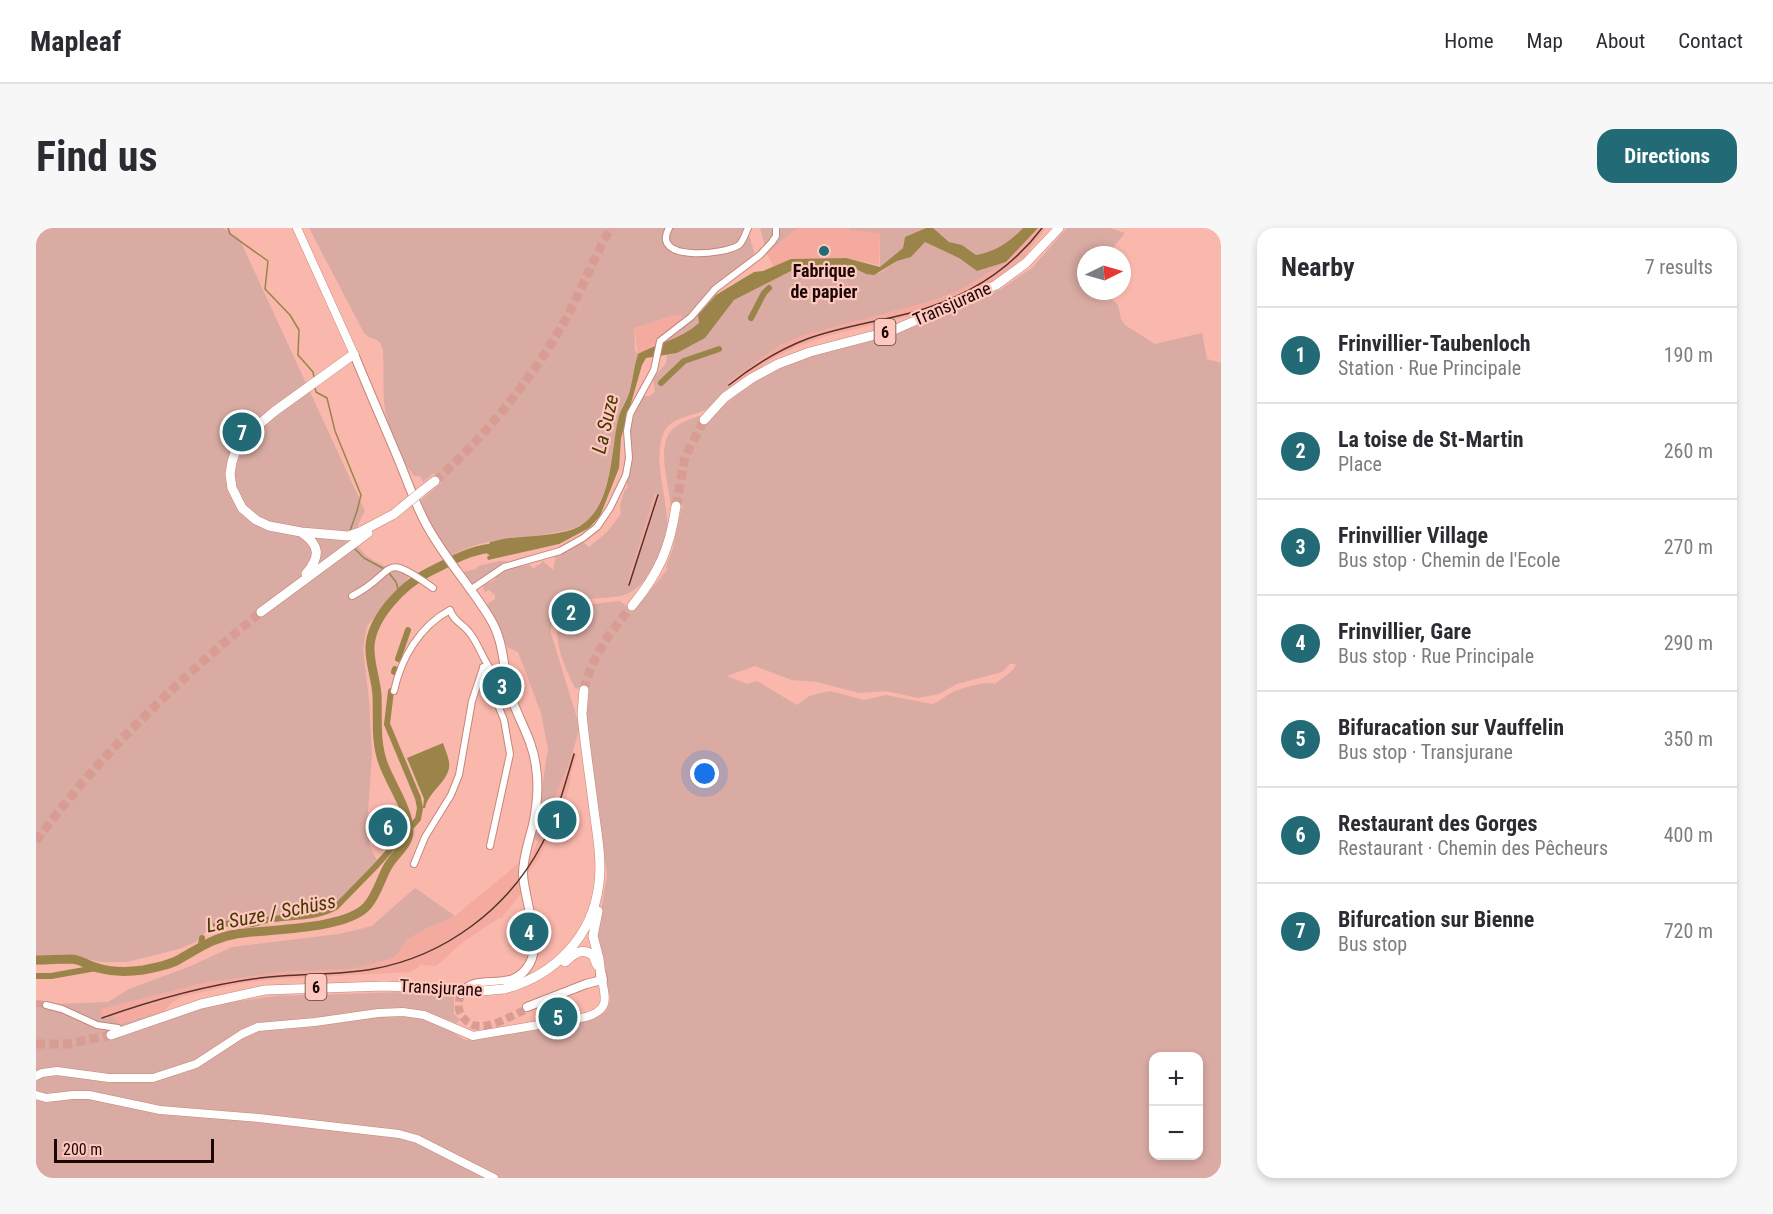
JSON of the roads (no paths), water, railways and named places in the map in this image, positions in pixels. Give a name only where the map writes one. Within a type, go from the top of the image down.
[{"type":"main road","name":"Transjurane","points":[[704,420],[725,397],[752,378],[778,364],[810,352],[894,330],[996,285],[1026,263],[1059,228]]},
{"type":"main road","points":[[393,514],[348,536],[301,532],[256,520],[242,508],[235,495],[231,466],[236,450],[244,437],[275,411],[354,354],[423,519],[497,633],[503,652],[507,681],[531,741],[538,778],[536,810],[523,867],[534,955],[522,974],[510,981],[486,983],[462,993]]},
{"type":"main road","points":[[261,612],[433,482]]},
{"type":"main road","points":[[632,606],[663,561],[668,548],[676,506]]},
{"type":"main road","points":[[298,584],[313,566],[316,555],[312,542],[301,532]]},
{"type":"main road","points":[[584,690],[582,714],[598,845],[601,898],[593,931],[601,978]]},
{"type":"main road","points":[[599,881],[594,908],[578,948],[593,955],[601,978]]},
{"type":"main road","name":"Transjurane","points":[[115,1032],[201,1004],[265,990],[384,986],[462,993],[504,989],[530,980],[560,965],[578,948]]},
{"type":"main road","points":[[527,1007],[601,978]]},
{"type":"street","points":[[297,228],[354,354]]},
{"type":"street","points":[[669,228],[665,239],[671,249],[702,252],[736,247],[744,238],[748,228]]},
{"type":"street","points":[[469,588],[504,567],[560,551],[597,527],[621,486],[629,459],[627,431],[630,414],[652,375],[658,344],[691,316],[715,289],[760,255],[776,236],[776,228]]},
{"type":"street","points":[[352,596],[368,588],[385,571],[399,567],[415,574],[433,588]]},
{"type":"street","points":[[394,691],[398,673],[413,643],[431,621],[450,610],[455,621],[470,633],[497,676],[507,681]]},
{"type":"street","points":[[414,864],[425,837],[451,795],[459,775],[472,701],[484,658]]},
{"type":"street","points":[[483,668],[504,720],[510,754],[490,846]]},
{"type":"street","points":[[36,1076],[57,1071],[116,1078],[153,1078],[196,1064],[258,1027],[300,1024],[378,1013],[403,1012],[424,1015],[473,1036],[514,1030],[597,1013],[605,1000],[601,978]]},
{"type":"street","points":[[46,1005],[62,1009],[115,1032]]},
{"type":"street","points":[[36,1095],[46,1098],[81,1095],[160,1110],[259,1118],[399,1134],[417,1139],[494,1178]]},
{"type":"waterway","points":[[228,228],[230,234],[268,261],[265,289],[290,315],[299,330],[298,355],[313,372],[314,377]]},
{"type":"waterway","points":[[751,318],[769,288]]},
{"type":"waterway","points":[[661,383],[684,361],[719,349]]},
{"type":"waterway","points":[[315,388],[316,392],[327,398],[335,431],[361,495],[350,531]]},
{"type":"waterway","name":"La Suze / Schüss","points":[[36,960],[72,959],[109,970],[143,970],[174,962],[220,938],[236,934],[325,924],[357,914],[367,906],[374,897],[388,866],[407,841],[409,831],[406,813],[383,763],[379,746],[377,695],[370,652],[376,624],[390,603],[418,578],[471,553],[499,548]]},
{"type":"waterway","points":[[355,549],[364,558],[386,570]]},
{"type":"waterway","points":[[389,573],[396,582],[399,592]]},
{"type":"waterway","points":[[398,659],[408,630]]},
{"type":"waterway","points":[[216,925],[253,924],[267,920],[320,914],[336,907],[418,819],[420,808],[418,798],[387,724],[391,691]]},
{"type":"waterway","name":"La Suze / Schüss","points":[[201,945],[202,938]]},
{"type":"waterway","points":[[36,976],[51,976],[96,968]]},
{"type":"tunnel","points":[[435,481],[489,427],[537,365],[564,322],[611,228]]},
{"type":"tunnel","points":[[676,506],[685,457],[704,420]]},
{"type":"tunnel","points":[[584,690],[592,666],[603,645],[632,606]]},
{"type":"tunnel","points":[[36,841],[86,778],[141,719],[261,612]]},
{"type":"tunnel","points":[[461,994],[460,1012],[469,1023],[476,1026],[502,1021],[527,1007]]},
{"type":"tunnel","points":[[36,1004],[46,1005]]},
{"type":"tunnel","points":[[36,1044],[67,1044],[111,1035]]},
{"type":"railway","points":[[729,385],[766,359],[807,339],[910,313],[966,292],[1015,258],[1042,228]]},
{"type":"railway","points":[[629,585],[658,495]]},
{"type":"railway","points":[[102,1018],[180,994],[240,981],[274,976],[345,973],[373,969],[400,963],[449,941],[493,909],[528,868],[552,822],[574,754]]},
{"type":"place","name":"Fabrique de papier","points":[[824,251]]},
{"type":"place","name":"Bifurcation sur Bienne","points":[[242,432]]},
{"type":"place","name":"La toise de St-Martin","points":[[571,612]]},
{"type":"place","name":"Frinvillier Village","points":[[502,686]]},
{"type":"place","name":"Frinvillier-Taubenloch","points":[[557,820]]},
{"type":"place","name":"Restaurant des Gorges","points":[[388,827]]},
{"type":"place","name":"Frinvillier, Gare","points":[[529,932]]},
{"type":"place","name":"Bifuracation sur Vauffelin","points":[[558,1017]]},
{"type":"water label","name":"La Suze","points":[[605,424]]}]
